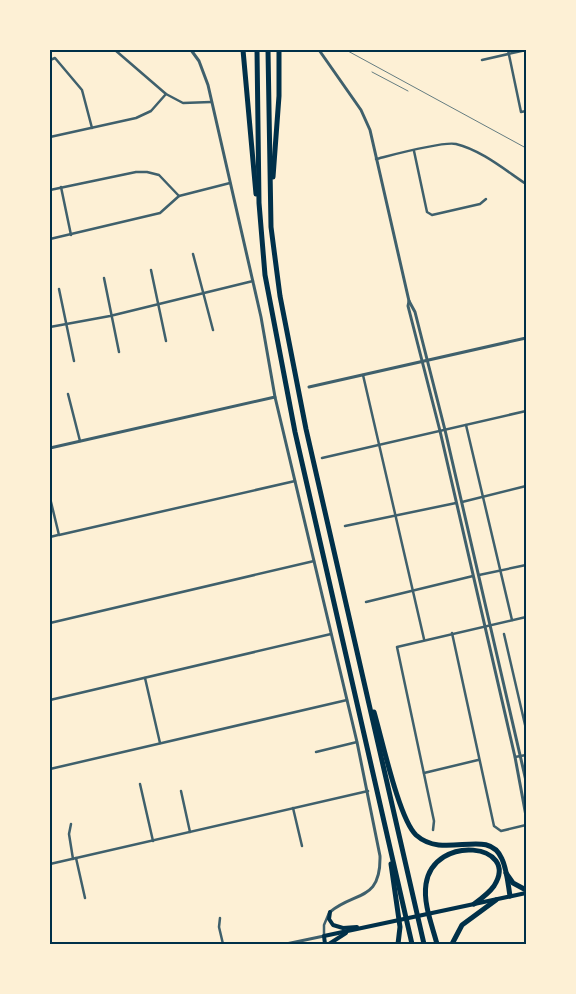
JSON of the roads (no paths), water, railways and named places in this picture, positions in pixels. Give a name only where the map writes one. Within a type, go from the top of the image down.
[{"type":"highway","points":[[243,50],[265,275],[294,432],[412,944]]},
{"type":"highway","points":[[257,50],[260,228]]},
{"type":"highway","points":[[268,50],[270,202],[276,273],[306,428],[424,944]]},
{"type":"highway","points":[[270,202],[279,96],[280,50]]},
{"type":"highway","points":[[364,682],[405,815],[415,834],[432,845],[442,847],[470,843],[490,846],[502,859],[510,896]]},
{"type":"highway","points":[[380,804],[399,916],[398,944]]},
{"type":"highway","points":[[437,944],[425,892],[429,873],[435,864],[453,853],[471,849],[480,849],[494,860],[498,867],[495,884],[474,904]]},
{"type":"highway","points":[[506,873],[513,884],[526,891]]},
{"type":"highway","points":[[452,944],[462,926],[496,900]]},
{"type":"main road","points":[[325,944],[324,936],[496,900],[526,891]]},
{"type":"main road","points":[[330,912],[331,922],[337,927],[375,925]]},
{"type":"main road","points":[[329,944],[352,930]]},
{"type":"street","points":[[115,50],[166,94],[183,103],[211,102]]},
{"type":"street","points":[[191,50],[204,73],[253,281],[275,397],[357,742],[380,856],[379,876],[368,892],[360,898],[336,906],[326,918],[324,936],[286,944]]},
{"type":"street","points":[[319,50],[361,110],[370,130],[410,300],[415,312],[445,430],[526,781]]},
{"type":"street","points":[[482,60],[508,52],[526,50]]},
{"type":"street","points":[[508,52],[521,112],[526,111]]},
{"type":"street","points":[[50,60],[55,58],[82,90],[92,128]]},
{"type":"street","points":[[50,137],[136,118],[151,111],[166,94]]},
{"type":"street","points":[[376,159],[441,144],[455,144],[502,167],[526,184]]},
{"type":"street","points":[[414,151],[426,212],[432,215],[480,204],[486,199]]},
{"type":"street","points":[[50,190],[136,172],[147,172],[159,175],[179,196]]},
{"type":"street","points":[[50,239],[160,213],[179,196],[230,183]]},
{"type":"street","points":[[60,187],[71,234]]},
{"type":"street","points":[[193,254],[213,330]]},
{"type":"street","points":[[151,270],[166,340]]},
{"type":"street","points":[[104,278],[110,316],[119,352]]},
{"type":"street","points":[[50,327],[159,305],[253,281]]},
{"type":"street","points":[[59,290],[74,361]]},
{"type":"street","points":[[410,300],[408,306],[440,431],[515,757],[526,816]]},
{"type":"street","points":[[309,388],[526,338]]},
{"type":"street","points":[[363,375],[424,640]]},
{"type":"street","points":[[68,394],[80,441]]},
{"type":"street","points":[[50,448],[275,397]]},
{"type":"street","points":[[322,458],[526,411]]},
{"type":"street","points":[[466,425],[512,620]]},
{"type":"street","points":[[50,537],[295,481]]},
{"type":"street","points":[[345,526],[461,502],[526,486]]},
{"type":"street","points":[[50,498],[59,535]]},
{"type":"street","points":[[50,623],[314,561]]},
{"type":"street","points":[[366,602],[526,564]]},
{"type":"street","points":[[433,830],[434,821],[397,647],[526,617]]},
{"type":"street","points":[[452,633],[478,760],[494,826],[501,831],[526,826]]},
{"type":"street","points":[[50,700],[331,634]]},
{"type":"street","points":[[504,634],[526,729]]},
{"type":"street","points":[[145,678],[160,743]]},
{"type":"street","points":[[50,769],[346,700]]},
{"type":"street","points":[[316,752],[357,742]]},
{"type":"street","points":[[515,757],[526,755]]},
{"type":"street","points":[[424,772],[478,760]]},
{"type":"street","points":[[140,784],[153,841]]},
{"type":"street","points":[[181,791],[190,832]]},
{"type":"street","points":[[50,864],[368,791]]},
{"type":"street","points":[[293,808],[302,846]]},
{"type":"street","points":[[71,824],[68,834],[84,898]]},
{"type":"street","points":[[220,918],[219,927],[223,944]]},
{"type":"railway","points":[[346,50],[526,148]]},
{"type":"railway","points":[[372,72],[408,91]]}]
